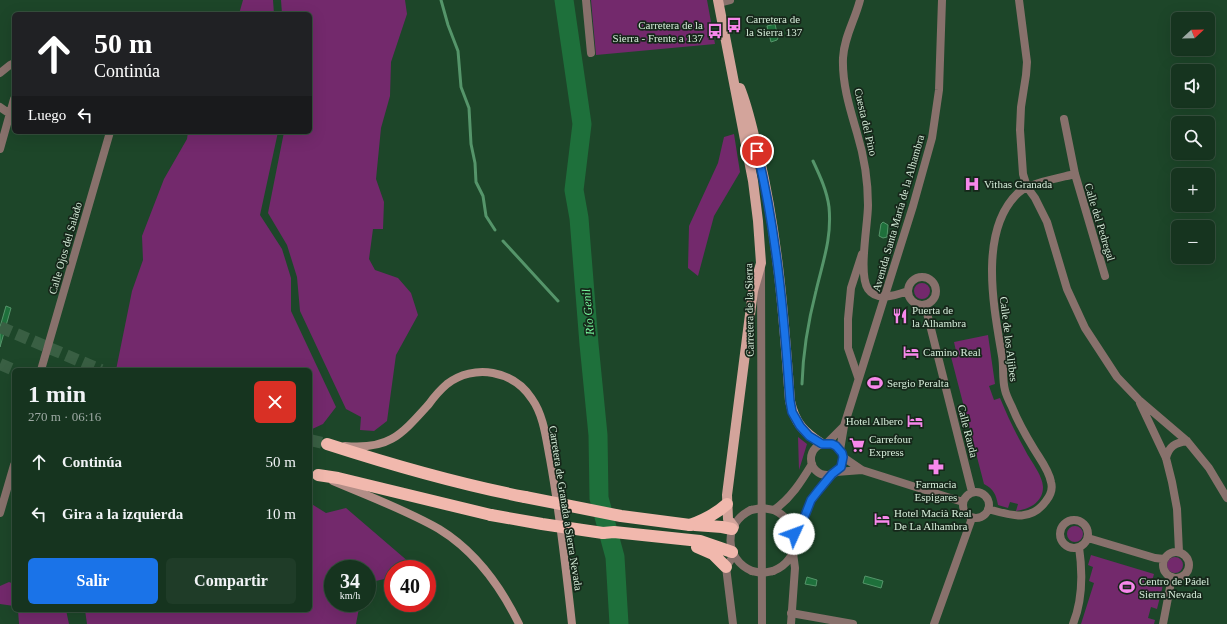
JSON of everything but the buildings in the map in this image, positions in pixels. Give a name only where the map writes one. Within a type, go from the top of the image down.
[{"type":"highway","points":[[327,444],[423,473],[493,491],[621,516],[690,525],[733,528]]},
{"type":"highway","points":[[318,475],[338,478],[491,515],[603,533],[614,532],[712,544],[733,554]]},
{"type":"highway","points":[[690,525],[706,519],[718,512],[727,504]]},
{"type":"highway","points":[[688,542],[713,554],[726,567]]},
{"type":"main road","name":"Carretera de la Sierra","points":[[718,1],[753,181],[761,263]]},
{"type":"main road","points":[[730,64],[746,105],[773,224],[781,286],[792,412],[800,426],[809,436],[824,444]]},
{"type":"main road","points":[[733,528],[728,519],[727,504],[753,291],[761,263]]},
{"type":"main road","name":"Carretera de Granada a Sierra Nevada","points":[[327,444],[359,447],[388,442],[404,430],[448,384],[458,377],[468,374],[488,372],[500,374],[519,384],[533,400],[543,424],[565,557],[572,624]]},
{"type":"main road","points":[[318,475],[410,514],[440,530],[453,539],[470,554],[493,579],[519,624]]},
{"type":"street","points":[[586,0],[591,53]]},
{"type":"street","points":[[718,1],[730,0]]},
{"type":"street","name":"Cuesta del Pino","points":[[860,0],[844,43],[844,76],[849,104],[863,156],[867,185],[868,205],[863,252],[865,277],[868,288],[874,294],[884,297]]},
{"type":"street","name":"Avenida Santa María de la Alhambra","points":[[841,454],[844,426],[913,206],[932,138],[939,90],[942,0]]},
{"type":"street","points":[[1018,0],[1027,62],[1021,107],[1020,130],[1024,174],[1027,187],[1035,198],[1047,222],[1067,289],[1085,328],[1117,377],[1139,400],[1187,441],[1209,468],[1227,498]]},
{"type":"street","points":[[0,73],[12,64]]},
{"type":"street","points":[[0,149],[12,106]]},
{"type":"street","points":[[0,108],[10,114]]},
{"type":"street","name":"Calle del Pedregal","points":[[1064,119],[1074,174],[1105,276]]},
{"type":"street","name":"Calle Ojos del Salado","points":[[42,368],[109,134]]},
{"type":"street","name":"Calle del Pedregal","points":[[1027,187],[1074,174]]},
{"type":"street","name":"Calle de los Aljibes","points":[[988,509],[1017,516],[1027,515],[1036,512],[1048,499],[1052,490],[1052,482],[1047,470],[1021,426],[1005,390],[1003,363],[992,290],[991,261],[995,237],[1000,221],[1017,194],[1027,187]]},
{"type":"street","name":"Cuesta del Pino","points":[[858,378],[848,348],[848,319],[851,288],[863,252]]},
{"type":"street","name":"Carretera de la Sierra","points":[[761,263],[762,624]]},
{"type":"street","points":[[918,277],[925,277],[932,280],[935,284],[936,293],[932,301],[925,305],[919,305],[909,296],[908,291],[910,282],[918,277]]},
{"type":"street","points":[[884,297],[908,291]]},
{"type":"street","name":"Calle Rauda","points":[[925,305],[972,492]]},
{"type":"street","points":[[1139,400],[1166,458],[1177,509],[1179,552]]},
{"type":"street","name":"Avenida Santa María de la Alhambra","points":[[824,444],[844,426]]},
{"type":"street","points":[[1166,458],[1172,445],[1187,441]]},
{"type":"street","points":[[862,470],[826,475],[820,474],[815,470],[811,458],[817,447],[824,444],[832,444],[841,454],[862,470],[962,502]]},
{"type":"street","points":[[791,624],[795,568],[793,553],[795,541],[811,500],[841,467],[841,454]]},
{"type":"street","points":[[774,510],[790,497],[812,464]]},
{"type":"street","points":[[0,513],[12,472]]},
{"type":"street","points":[[976,491],[984,494],[988,501],[988,509],[984,515],[972,518],[963,510],[962,502],[966,495],[976,491]]},
{"type":"street","points":[[793,553],[784,566],[773,571],[762,573],[752,571],[741,565],[733,554],[730,541],[733,528],[740,518],[751,510],[762,508],[774,510],[790,523],[795,541]]},
{"type":"street","points":[[934,624],[972,518]]},
{"type":"street","points":[[1073,521],[1082,523],[1087,529],[1088,538],[1086,542],[1079,547],[1070,548],[1063,542],[1061,533],[1065,524],[1073,521]]},
{"type":"street","points":[[1088,538],[1164,559]]},
{"type":"street","points":[[1073,624],[1078,611],[1082,588],[1079,547]]},
{"type":"street","points":[[1179,552],[1186,556],[1188,567],[1183,576],[1177,578],[1166,573],[1163,570],[1162,565],[1164,559],[1169,553],[1179,552]]},
{"type":"street","points":[[733,554],[726,567],[733,624]]},
{"type":"street","points":[[1163,624],[1172,577]]},
{"type":"street","points":[[792,613],[853,624]]},
{"type":"shaded area","points":[[243,0],[273,0],[274,12],[240,12]]},
{"type":"shaded area","points":[[281,0],[405,0],[407,14],[391,62],[390,96],[381,128],[376,179],[384,202],[383,229],[373,229],[369,259],[375,270],[398,278],[411,293],[418,315],[396,355],[387,421],[374,431],[360,430],[361,417],[346,409],[300,311],[297,277],[287,245],[268,213],[284,134],[312,134],[312,12],[282,12]]},
{"type":"shaded area","points":[[557,0],[570,0],[573,56]]},
{"type":"shaded area","points":[[591,0],[707,0],[715,44],[596,55]]},
{"type":"shaded area","points":[[775,24],[778,38],[777,40],[771,42],[767,26]]},
{"type":"shaded area","points":[[188,134],[278,134],[260,215],[282,249],[291,278],[291,311],[336,407],[323,424],[312,429],[312,368],[116,368],[132,291],[143,260],[142,236],[164,179],[187,139]]},
{"type":"shaded area","points":[[734,134],[740,172],[714,216],[698,276],[688,268],[689,226],[718,163],[724,137]]},
{"type":"shaded area","points":[[883,222],[888,225],[887,237],[883,238],[879,236],[881,224]]},
{"type":"shaded area","points":[[919,283],[925,283],[930,288],[928,297],[925,299],[919,299],[914,294],[914,288]]},
{"type":"shaded area","points":[[6,306],[11,308],[0,347],[0,327]]},
{"type":"shaded area","points":[[988,335],[995,384],[989,386],[994,400],[1000,398],[1014,430],[1041,477],[1043,487],[1041,497],[1035,504],[1026,509],[1016,511],[1018,504],[1010,502],[1008,508],[998,505],[994,493],[984,484],[950,353],[956,351],[954,342]]},
{"type":"shaded area","points":[[798,437],[807,444],[799,470]]},
{"type":"shaded area","points":[[312,504],[326,513],[346,508],[407,560],[384,560],[384,579],[376,581],[376,560],[324,560],[324,612],[358,612],[356,624],[87,624],[85,612],[312,612]]},
{"type":"shaded area","points":[[1075,526],[1082,531],[1083,534],[1078,541],[1075,542],[1068,537],[1067,534],[1072,527]]},
{"type":"shaded area","name":"Centro de Pádel Sierra Nevada","points":[[1091,555],[1154,574],[1152,581],[1163,585],[1157,609],[1151,607],[1148,618],[1155,620],[1154,624],[1081,624],[1094,583],[1089,581],[1093,567],[1088,565]]},
{"type":"shaded area","points":[[1175,557],[1182,562],[1183,565],[1178,572],[1175,573],[1168,568],[1167,565],[1172,558]]},
{"type":"shaded area","points":[[865,576],[883,581],[881,588],[863,583]]},
{"type":"shaded area","points":[[807,577],[817,580],[816,586],[805,584]]},
{"type":"shaded area","points":[[9,582],[12,583],[12,606],[0,604],[0,586]]},
{"type":"shaded area","points":[[18,612],[66,612],[69,624],[19,624]]},
{"type":"waterway","points":[[441,0],[448,25],[458,51],[461,87],[469,108],[471,144],[475,163],[476,182],[483,196],[486,216],[495,230]]},
{"type":"waterway","name":"Río Genil","points":[[564,0],[582,124],[574,190],[579,218],[598,435],[599,498],[615,557],[619,624]]},
{"type":"waterway","points":[[802,384],[803,360],[808,326],[826,249],[830,218],[827,195],[813,161]]},
{"type":"waterway","points":[[503,241],[558,301]]},
{"type":"tunnel","points":[[0,327],[96,368]]},
{"type":"tunnel","points":[[0,364],[12,369]]},
{"type":"tunnel","points":[[312,440],[327,444]]},
{"type":"place","name":"Carretera de la Sierra 137","points":[[734,25]]},
{"type":"place","name":"Carretera de la Sierra - Frente a 137","points":[[715,31]]},
{"type":"place","name":"Vithas Granada","points":[[972,184]]},
{"type":"place","name":"Puerta de la Alhambra","points":[[900,316]]},
{"type":"place","name":"Camino Real","points":[[911,352]]},
{"type":"place","name":"Sergio Peralta","points":[[875,383]]},
{"type":"place","name":"Hotel Albero","points":[[915,421]]},
{"type":"place","name":"Carrefour Express","points":[[857,445]]},
{"type":"place","name":"Farmacia Espigares","points":[[936,467]]},
{"type":"place","name":"Hotel Macià Real De La Alhambra","points":[[882,519]]},
{"type":"place","name":"Centro de Pádel Sierra Nevada","points":[[1127,587]]},
{"type":"route","points":[[757,151],[773,224],[781,286],[792,412],[800,426],[809,436],[822,444],[832,444],[836,446],[842,453],[843,457],[841,467],[838,471],[832,474],[811,500],[795,541],[794,534]]}]
